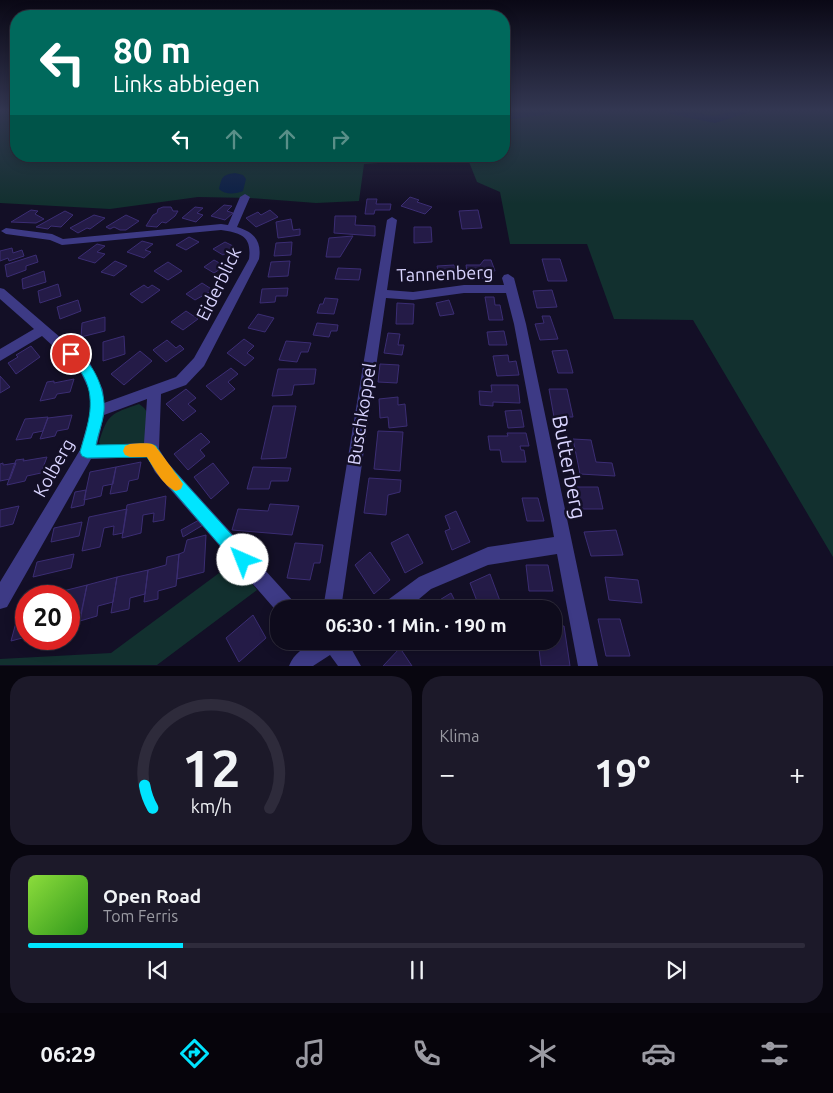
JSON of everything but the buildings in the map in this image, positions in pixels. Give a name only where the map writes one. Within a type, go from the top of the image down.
[{"type":"street","points":[[232,228],[245,197]]},
{"type":"street","name":"Buschkoppel","points":[[333,600],[392,220]]},
{"type":"street","name":"Eiderblick","points":[[6,231],[52,236],[62,242],[208,227],[232,228],[244,232],[251,237],[255,244],[254,259],[199,362],[181,381],[98,411]]},
{"type":"street","name":"Tannenberg","points":[[380,293],[413,296],[510,283]]},
{"type":"street","name":"Butterberg","points":[[510,283],[520,324],[588,666]]},
{"type":"street","name":"Kolberg","points":[[0,292],[85,367],[96,390],[98,411],[87,452],[0,600]]},
{"type":"street","points":[[0,356],[43,329]]},
{"type":"street","points":[[154,392],[151,450],[161,466],[205,518],[279,600]]},
{"type":"street","points":[[87,452],[151,450]]},
{"type":"street","points":[[403,600],[425,583],[488,556],[563,544]]},
{"type":"street","points":[[299,666],[307,657],[318,650]]},
{"type":"street","points":[[339,650],[351,666]]},
{"type":"green space","points":[[0,142],[10,142],[10,162],[393,162],[364,164],[359,201],[316,203],[250,198],[198,197],[110,209],[0,203]]},
{"type":"green space","points":[[510,142],[833,142],[833,557],[693,320],[614,319],[587,244],[510,244],[500,192],[477,182],[469,162],[510,162]]},
{"type":"green space","points":[[139,404],[148,416],[148,442],[143,447],[101,446],[99,442],[108,420],[116,413]]},
{"type":"green space","points":[[234,562],[257,590],[157,665],[0,665],[0,659],[111,653]]},
{"type":"water","points":[[235,173],[243,175],[246,179],[243,191],[231,193],[219,189],[223,178]]},
{"type":"slow traffic","points":[[130,451],[151,450],[176,484]]},
{"type":"route","points":[[71,354],[85,367],[96,390],[98,411],[87,452],[151,450],[161,466],[243,560]]}]
